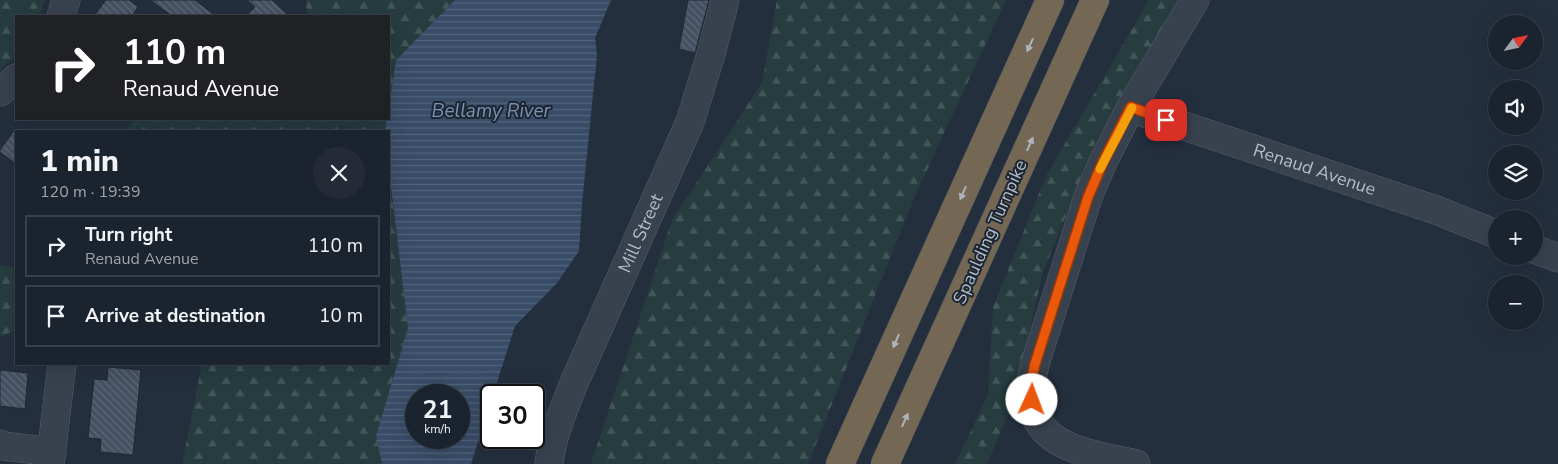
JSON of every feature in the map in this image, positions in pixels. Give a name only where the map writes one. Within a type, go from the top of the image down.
[{"type":"highway","points":[[840,464],[1050,0]]},
{"type":"highway","name":"Spaulding Turnpike","points":[[885,464],[1095,0]]},
{"type":"street","points":[[61,15],[66,0]]},
{"type":"street","name":"Mill Street","points":[[549,464],[558,423],[574,383],[690,122],[725,0]]},
{"type":"street","points":[[1136,464],[1076,450],[1049,436],[1040,426],[1035,415],[1031,382],[1077,230],[1095,179],[1131,107],[1195,0]]},
{"type":"street","points":[[0,92],[15,79]]},
{"type":"street","name":"Renaud Avenue","points":[[1131,107],[1436,210],[1488,231]]},
{"type":"street","points":[[1543,252],[1558,258]]},
{"type":"street","points":[[0,444],[51,458],[62,365]]},
{"type":"green space","points":[[0,0],[45,0],[39,15],[15,15],[15,57],[0,70]]},
{"type":"green space","points":[[306,0],[455,0],[396,60],[390,101],[390,15],[307,15]]},
{"type":"green space","points":[[777,0],[1006,0],[914,198],[808,464],[592,464],[672,220],[762,83]]},
{"type":"green space","points":[[1148,0],[1185,0],[1097,139],[1042,275],[1016,395],[987,464],[955,464],[988,395],[993,307],[1046,176]]},
{"type":"green space","points":[[134,120],[387,120],[385,130],[126,130]]},
{"type":"green space","points":[[390,178],[408,328],[376,436],[382,464],[182,464],[202,365],[390,365]]},
{"type":"green space","points":[[0,265],[15,268],[15,330],[0,337]]},
{"type":"water","name":"Bellamy River","points":[[455,0],[611,0],[595,38],[597,55],[579,251],[557,283],[515,326],[497,384],[480,384],[480,435],[471,464],[382,464],[376,436],[408,328],[390,178],[390,130],[385,130],[387,120],[390,120],[390,101],[396,60]]},
{"type":"building","points":[[106,0],[129,0],[138,7],[133,15],[95,15]]},
{"type":"building","points":[[150,0],[195,0],[215,15],[171,15]]},
{"type":"building","points":[[247,0],[272,0],[288,15],[247,15],[255,7]]},
{"type":"building","points":[[688,0],[709,0],[695,53],[679,49]]},
{"type":"building","points":[[16,128],[15,163],[0,150]]},
{"type":"building","points":[[108,367],[141,370],[133,455],[100,452],[101,439],[88,438],[94,379],[107,380]]},
{"type":"building","points":[[0,370],[28,373],[25,409],[0,406]]},
{"type":"slow traffic","points":[[1100,169],[1132,108]]},
{"type":"route","points":[[1032,400],[1031,382],[1035,364],[1088,197],[1103,162],[1131,107],[1166,120]]}]
